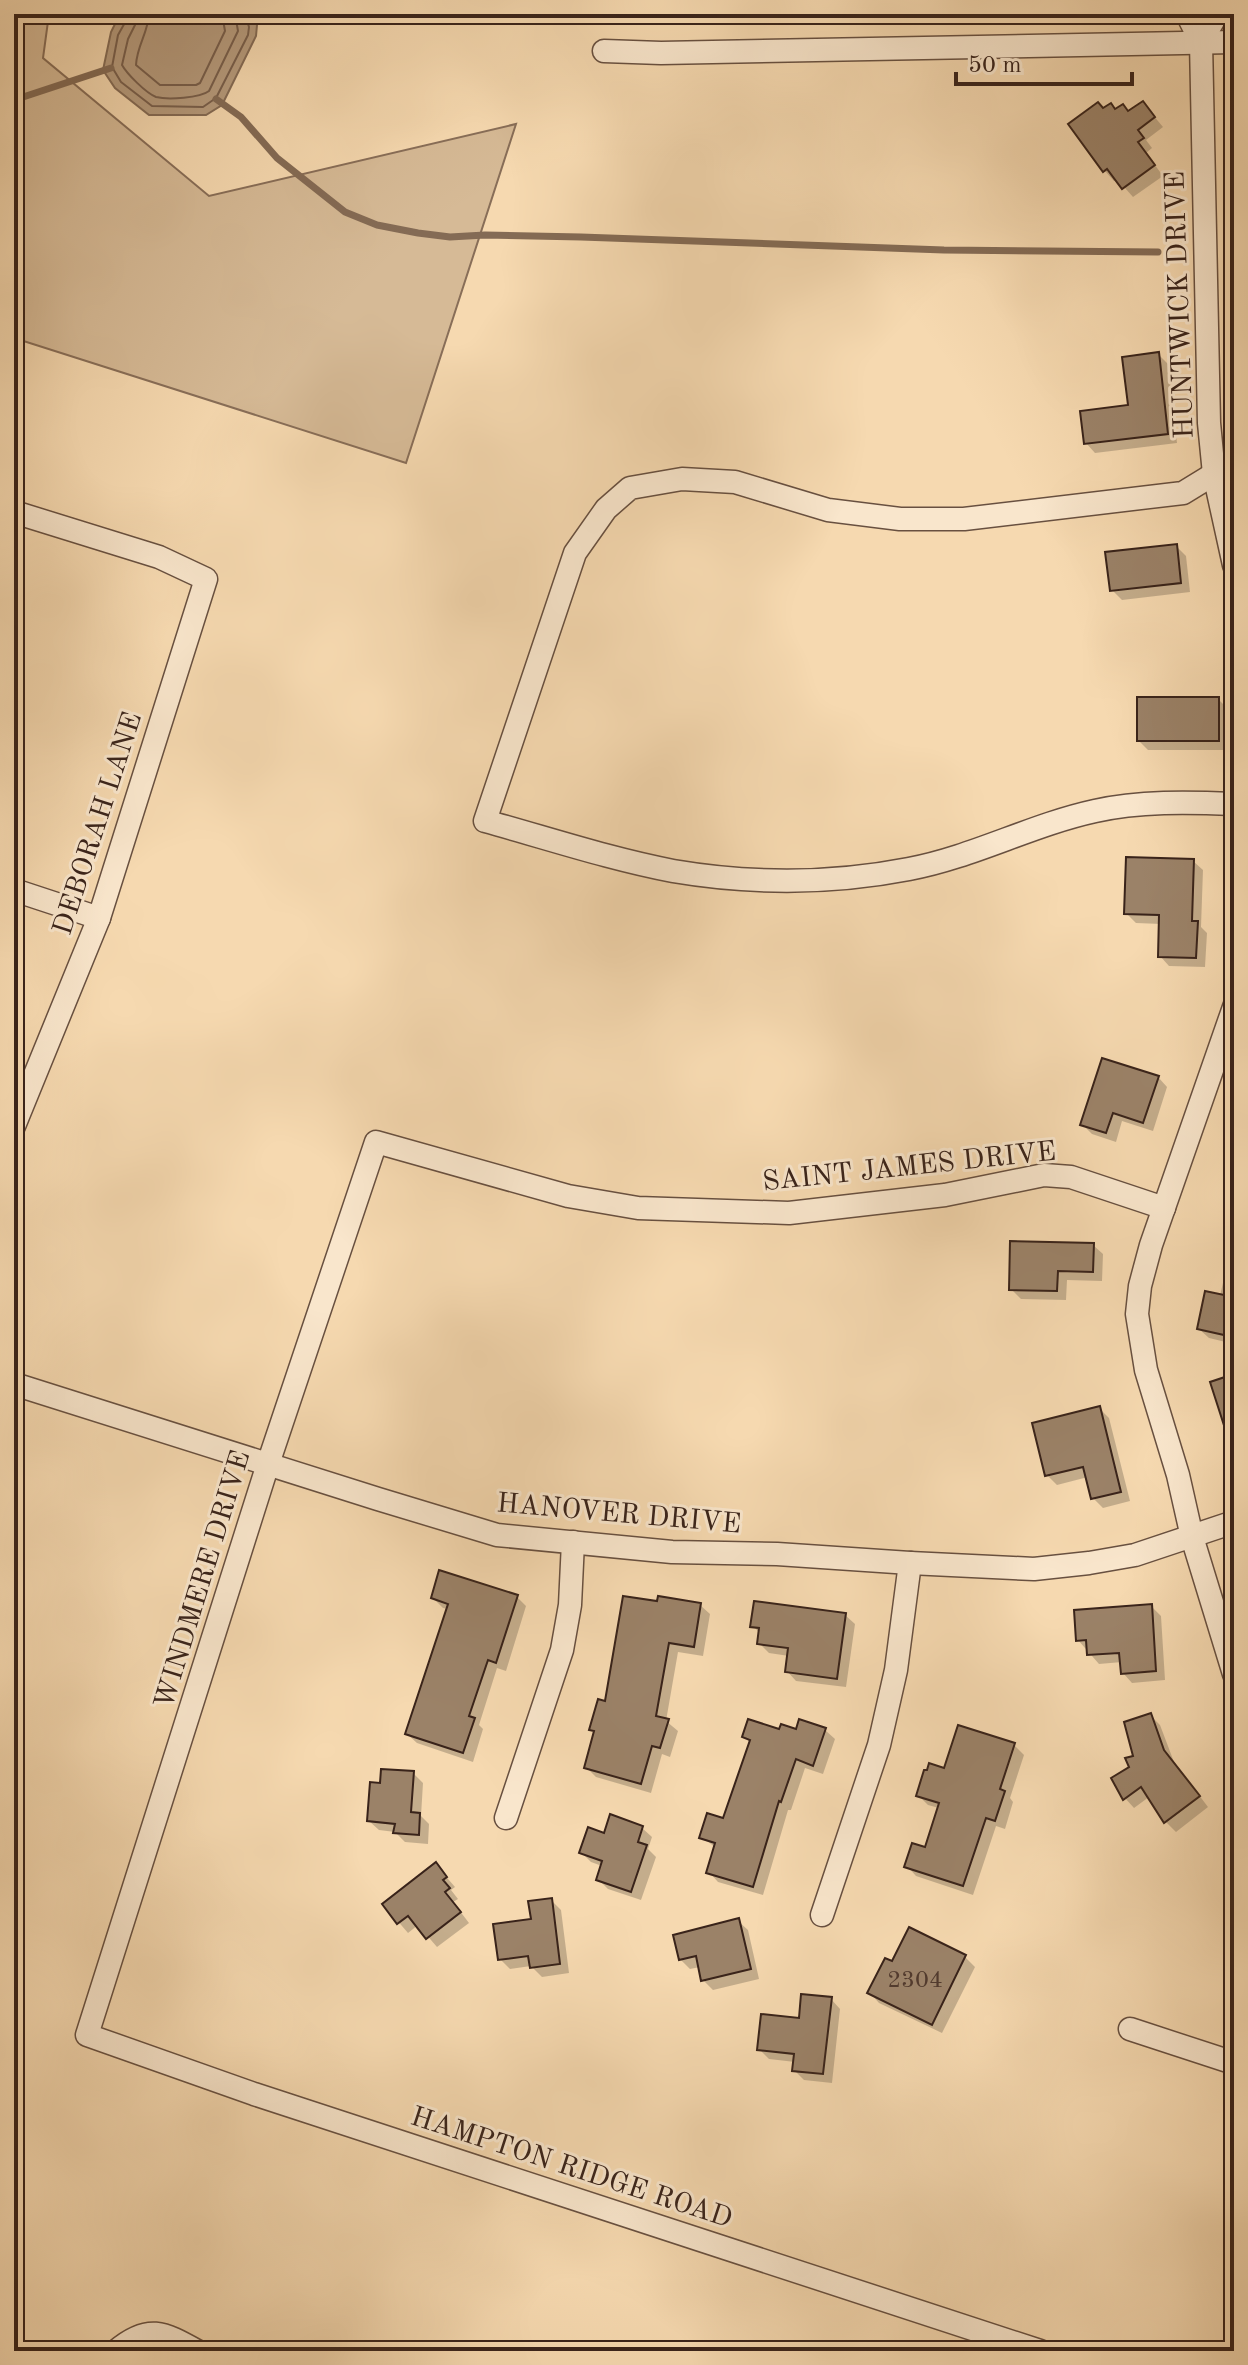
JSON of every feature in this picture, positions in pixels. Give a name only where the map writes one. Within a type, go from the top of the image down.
[{"type":"street","name":"HUNTWICK DRIVE","points":[[1187,14],[1201,42],[1207,365],[1224,471],[1234,565]]},
{"type":"street","points":[[1201,42],[1217,14]]},
{"type":"street","points":[[604,51],[677,53],[1234,42]]},
{"type":"street","points":[[1224,471],[1183,493],[964,519],[900,519],[828,510],[735,482],[682,479],[630,488],[606,509],[575,553],[485,821],[673,871],[778,881],[855,877],[910,869],[957,857],[1066,819],[1122,806],[1234,804]]},
{"type":"street","name":"DEBORAH LANE","points":[[14,512],[159,557],[206,579],[99,918],[14,1126]]},
{"type":"street","points":[[14,890],[99,918]]},
{"type":"street","points":[[1234,1007],[1151,1245],[1140,1286],[1137,1314],[1146,1370],[1234,1674]]},
{"type":"street","name":"SAINT JAMES DRIVE","points":[[376,1142],[568,1196],[638,1208],[789,1213],[945,1195],[1044,1175],[1071,1177],[1164,1208]]},
{"type":"street","name":"WINDMERE DRIVE","points":[[87,2035],[268,1464],[376,1142]]},
{"type":"street","name":"HANOVER DRIVE","points":[[14,1384],[497,1535],[672,1552],[777,1554],[1034,1569],[1135,1555],[1234,1522]]},
{"type":"street","points":[[506,1818],[562,1650],[570,1605],[573,1542]]},
{"type":"street","points":[[822,1915],[879,1745],[896,1670],[910,1563]]},
{"type":"street","points":[[1130,2029],[1234,2063]]},
{"type":"street","name":"HAMPTON RIDGE ROAD","points":[[87,2035],[254,2094],[1040,2351]]},
{"type":"street","points":[[116,2351],[128,2341],[149,2332],[181,2342],[197,2351]]},
{"type":"shaded area","points":[[14,14],[49,14],[43,58],[209,196],[516,124],[406,463],[14,338]]},
{"type":"water","points":[[120,14],[251,14],[257,25],[256,36],[222,105],[206,115],[149,115],[115,88],[103,70],[111,32]]},
{"type":"building","points":[[1143,101],[1155,117],[1138,130],[1144,138],[1138,142],[1155,165],[1122,189],[1107,169],[1103,172],[1068,124],[1098,102],[1103,108],[1111,103],[1115,109],[1123,104],[1128,111]]},
{"type":"building","points":[[1159,352],[1168,434],[1084,444],[1080,411],[1128,405],[1122,357]]},
{"type":"building","points":[[1177,544],[1181,583],[1110,591],[1105,552]]},
{"type":"building","points":[[1137,697],[1219,697],[1219,741],[1137,741]]},
{"type":"building","points":[[1126,857],[1194,859],[1192,921],[1198,921],[1196,958],[1158,957],[1159,915],[1124,914]]},
{"type":"building","points":[[1102,1058],[1159,1076],[1143,1123],[1113,1113],[1106,1133],[1080,1125]]},
{"type":"building","points":[[1010,1241],[1094,1243],[1093,1272],[1058,1271],[1057,1291],[1009,1290]]},
{"type":"building","points":[[1205,1291],[1234,1297],[1234,1325],[1227,1323],[1224,1335],[1197,1329]]},
{"type":"building","points":[[1234,1374],[1234,1444],[1230,1444],[1210,1382]]},
{"type":"building","points":[[1100,1406],[1121,1492],[1091,1499],[1083,1467],[1045,1476],[1032,1423]]},
{"type":"building","points":[[439,1570],[518,1595],[496,1663],[488,1660],[469,1716],[475,1718],[463,1753],[405,1734],[448,1604],[431,1598]]},
{"type":"building","points":[[623,1596],[657,1601],[658,1596],[701,1603],[694,1647],[669,1643],[656,1716],[669,1719],[660,1748],[652,1746],[641,1784],[584,1768],[594,1731],[589,1730],[598,1699],[605,1701]]},
{"type":"building","points":[[754,1601],[846,1613],[837,1679],[785,1672],[788,1648],[757,1644],[759,1628],[750,1627]]},
{"type":"building","points":[[1152,1604],[1156,1671],[1121,1674],[1119,1653],[1087,1655],[1086,1640],[1076,1641],[1074,1610]]},
{"type":"building","points":[[1151,1713],[1164,1750],[1200,1796],[1164,1823],[1141,1787],[1123,1800],[1111,1778],[1129,1767],[1125,1758],[1133,1756],[1124,1722]]},
{"type":"building","points":[[748,1719],[779,1729],[781,1724],[796,1729],[799,1719],[826,1728],[813,1766],[796,1759],[779,1801],[753,1887],[706,1873],[715,1843],[699,1838],[707,1813],[723,1818],[750,1740],[742,1737]]},
{"type":"building","points":[[958,1725],[1015,1743],[1000,1789],[1005,1791],[995,1821],[986,1818],[963,1886],[904,1867],[912,1843],[925,1847],[939,1803],[916,1796],[924,1770],[927,1770],[929,1763],[944,1768]]},
{"type":"building","points":[[381,1769],[414,1771],[411,1812],[420,1813],[419,1835],[393,1833],[395,1824],[367,1821],[370,1782],[380,1783]]},
{"type":"building","points":[[610,1814],[643,1826],[638,1842],[647,1845],[631,1892],[596,1880],[602,1861],[579,1853],[588,1827],[604,1833]]},
{"type":"building","points":[[436,1862],[447,1877],[443,1880],[450,1888],[445,1892],[461,1912],[426,1939],[408,1916],[397,1924],[382,1904]]},
{"type":"building","points":[[552,1898],[560,1964],[530,1968],[528,1956],[498,1960],[493,1924],[531,1919],[528,1901]]},
{"type":"building","points":[[739,1918],[751,1969],[701,1981],[696,1956],[679,1960],[673,1935]]},
{"type":"building","points":[[909,1927],[966,1955],[932,2025],[867,1993],[885,1958],[892,1961]]},
{"type":"building","points":[[801,1994],[832,1997],[823,2074],[792,2071],[794,2054],[757,2050],[761,2014],[799,2018]]},
{"type":"waterway","points":[[14,100],[111,68]]},
{"type":"waterway","points":[[216,99],[241,117],[277,158],[345,212],[377,225],[418,233],[450,237],[581,237],[944,250],[1158,252]]}]
